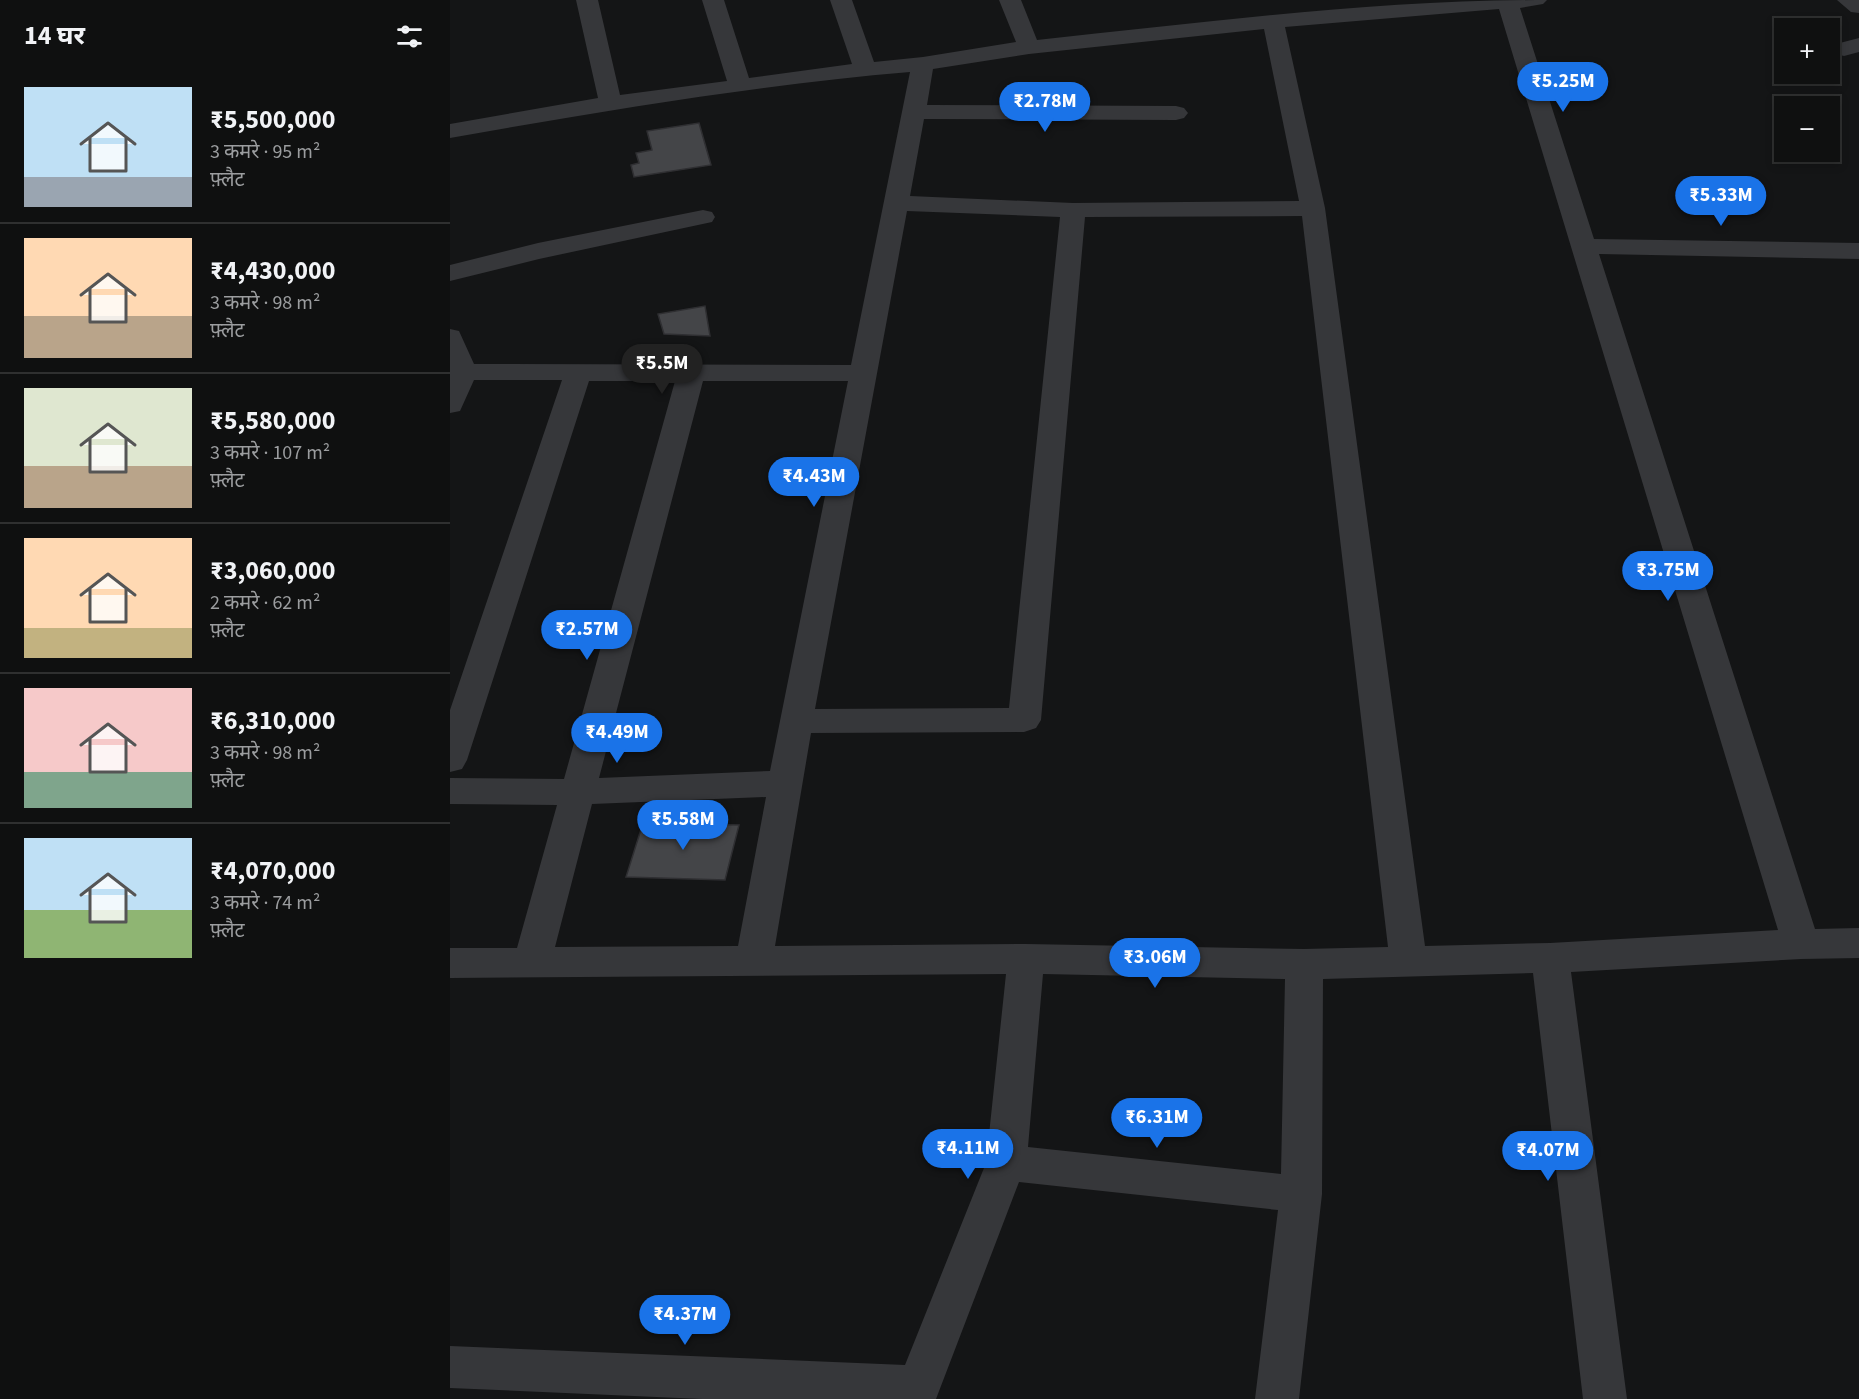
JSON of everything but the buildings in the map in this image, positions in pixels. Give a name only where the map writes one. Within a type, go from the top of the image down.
[{"type":"street","points":[[587,0],[611,104]]},
{"type":"street","points":[[713,0],[740,86]]},
{"type":"street","points":[[841,0],[865,69]]},
{"type":"street","points":[[1016,0],[1010,0],[1029,47]]},
{"type":"street","points":[[450,131],[611,104],[1029,47],[1273,22],[1536,0]]},
{"type":"street","points":[[1848,0],[1859,7]]},
{"type":"street","points":[[1507,1],[1801,944]]},
{"type":"street","points":[[1273,22],[1313,208],[1408,961]]},
{"type":"street","points":[[754,962],[796,721],[923,63]]},
{"type":"street","points":[[914,112],[1176,113]]},
{"type":"street","points":[[897,203],[1073,210],[1313,208]]},
{"type":"street","points":[[796,721],[1024,720],[1073,210]]},
{"type":"street","points":[[450,273],[538,251],[703,217]]},
{"type":"street","points":[[1582,246],[1859,251]]},
{"type":"street","points":[[450,337],[457,374],[450,405]]},
{"type":"street","points":[[450,760],[578,373]]},
{"type":"street","points":[[532,963],[691,373]]},
{"type":"street","points":[[457,374],[865,373]]},
{"type":"street","points":[[450,791],[578,792],[785,783]]},
{"type":"street","points":[[450,963],[1026,959],[1304,964],[1550,958],[1801,944],[1859,943]]},
{"type":"street","points":[[1550,958],[1605,1399]]},
{"type":"street","points":[[450,1367],[916,1393],[1006,1163],[1026,959]]},
{"type":"street","points":[[1278,1399],[1301,1194],[1304,964]]},
{"type":"street","points":[[1006,1163],[1301,1194]]}]
